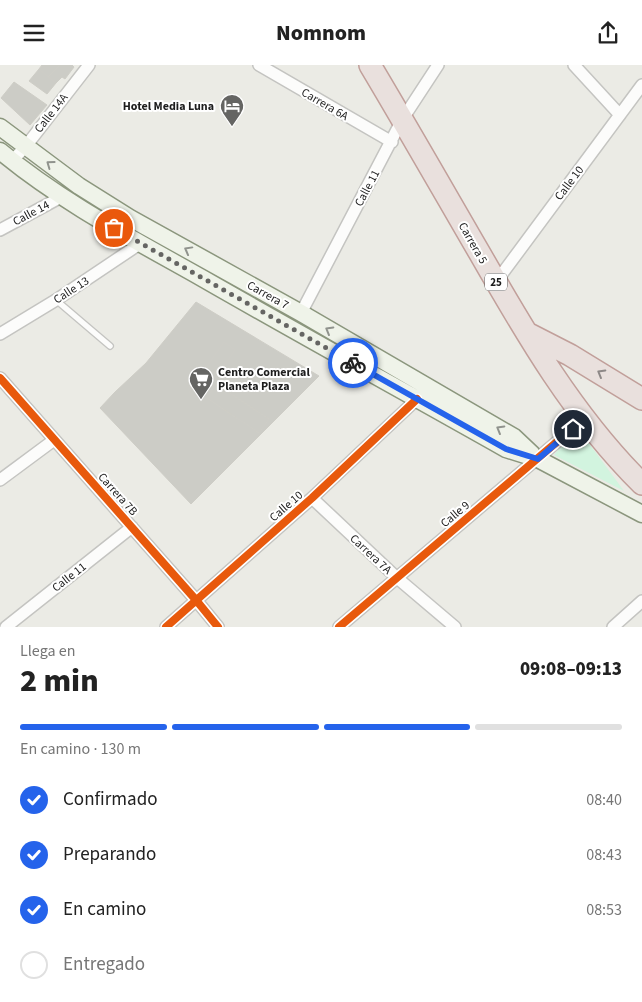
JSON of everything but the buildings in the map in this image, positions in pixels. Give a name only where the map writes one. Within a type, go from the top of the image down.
[{"type":"highway","name":"Carrera 5","points":[[370,65],[526,332],[585,418],[618,460],[642,484]]},
{"type":"highway","points":[[526,332],[570,355],[642,399]]},
{"type":"main road","name":"Carrera 7","points":[[0,127],[79,186],[130,218],[301,313],[514,437],[538,459]]},
{"type":"main road","name":"Carrera 7","points":[[6,156],[32,177],[141,243],[417,399],[506,449],[538,459],[642,514]]},
{"type":"street","name":"Calle 14A","points":[[6,156],[26,146],[89,65]]},
{"type":"street","name":"Carrera 6A","points":[[259,65],[392,142]]},
{"type":"street","name":"Calle 11","points":[[301,313],[392,142],[402,119],[438,65]]},
{"type":"street","points":[[574,65],[620,115]]},
{"type":"street","name":"Calle 10","points":[[496,282],[642,85]]},
{"type":"street","name":"Calle 14","points":[[0,230],[62,196]]},
{"type":"street","name":"Calle 13","points":[[0,334],[56,300],[141,243]]},
{"type":"street","name":"Carrera 7B","points":[[0,378],[218,627]]},
{"type":"street","name":"Calle 10","points":[[166,627],[312,498],[417,399]]},
{"type":"street","name":"Calle 9","points":[[339,627],[585,418]]},
{"type":"street","points":[[0,480],[54,440]]},
{"type":"street","name":"Carrera 7A","points":[[312,498],[396,577],[455,627]]},
{"type":"street","name":"Calle 11","points":[[6,627],[132,527]]},
{"type":"street","points":[[612,627],[642,601]]},
{"type":"lane","points":[[56,300],[110,346]]},
{"type":"green space","points":[[577,427],[624,491],[554,455]]},
{"type":"cycle path","points":[[0,378],[218,627]]},
{"type":"cycle path","points":[[166,627],[312,498],[417,399]]},
{"type":"cycle path","points":[[339,627],[585,418]]},
{"type":"way so far","points":[[114,228],[353,363]]},
{"type":"place","name":"Hotel Media Luna","points":[[232,127]]},
{"type":"place","name":"Centro Comercial Planeta Plaza","points":[[201,400]]},
{"type":"route","points":[[353,363],[506,449],[538,459],[573,429]]}]
